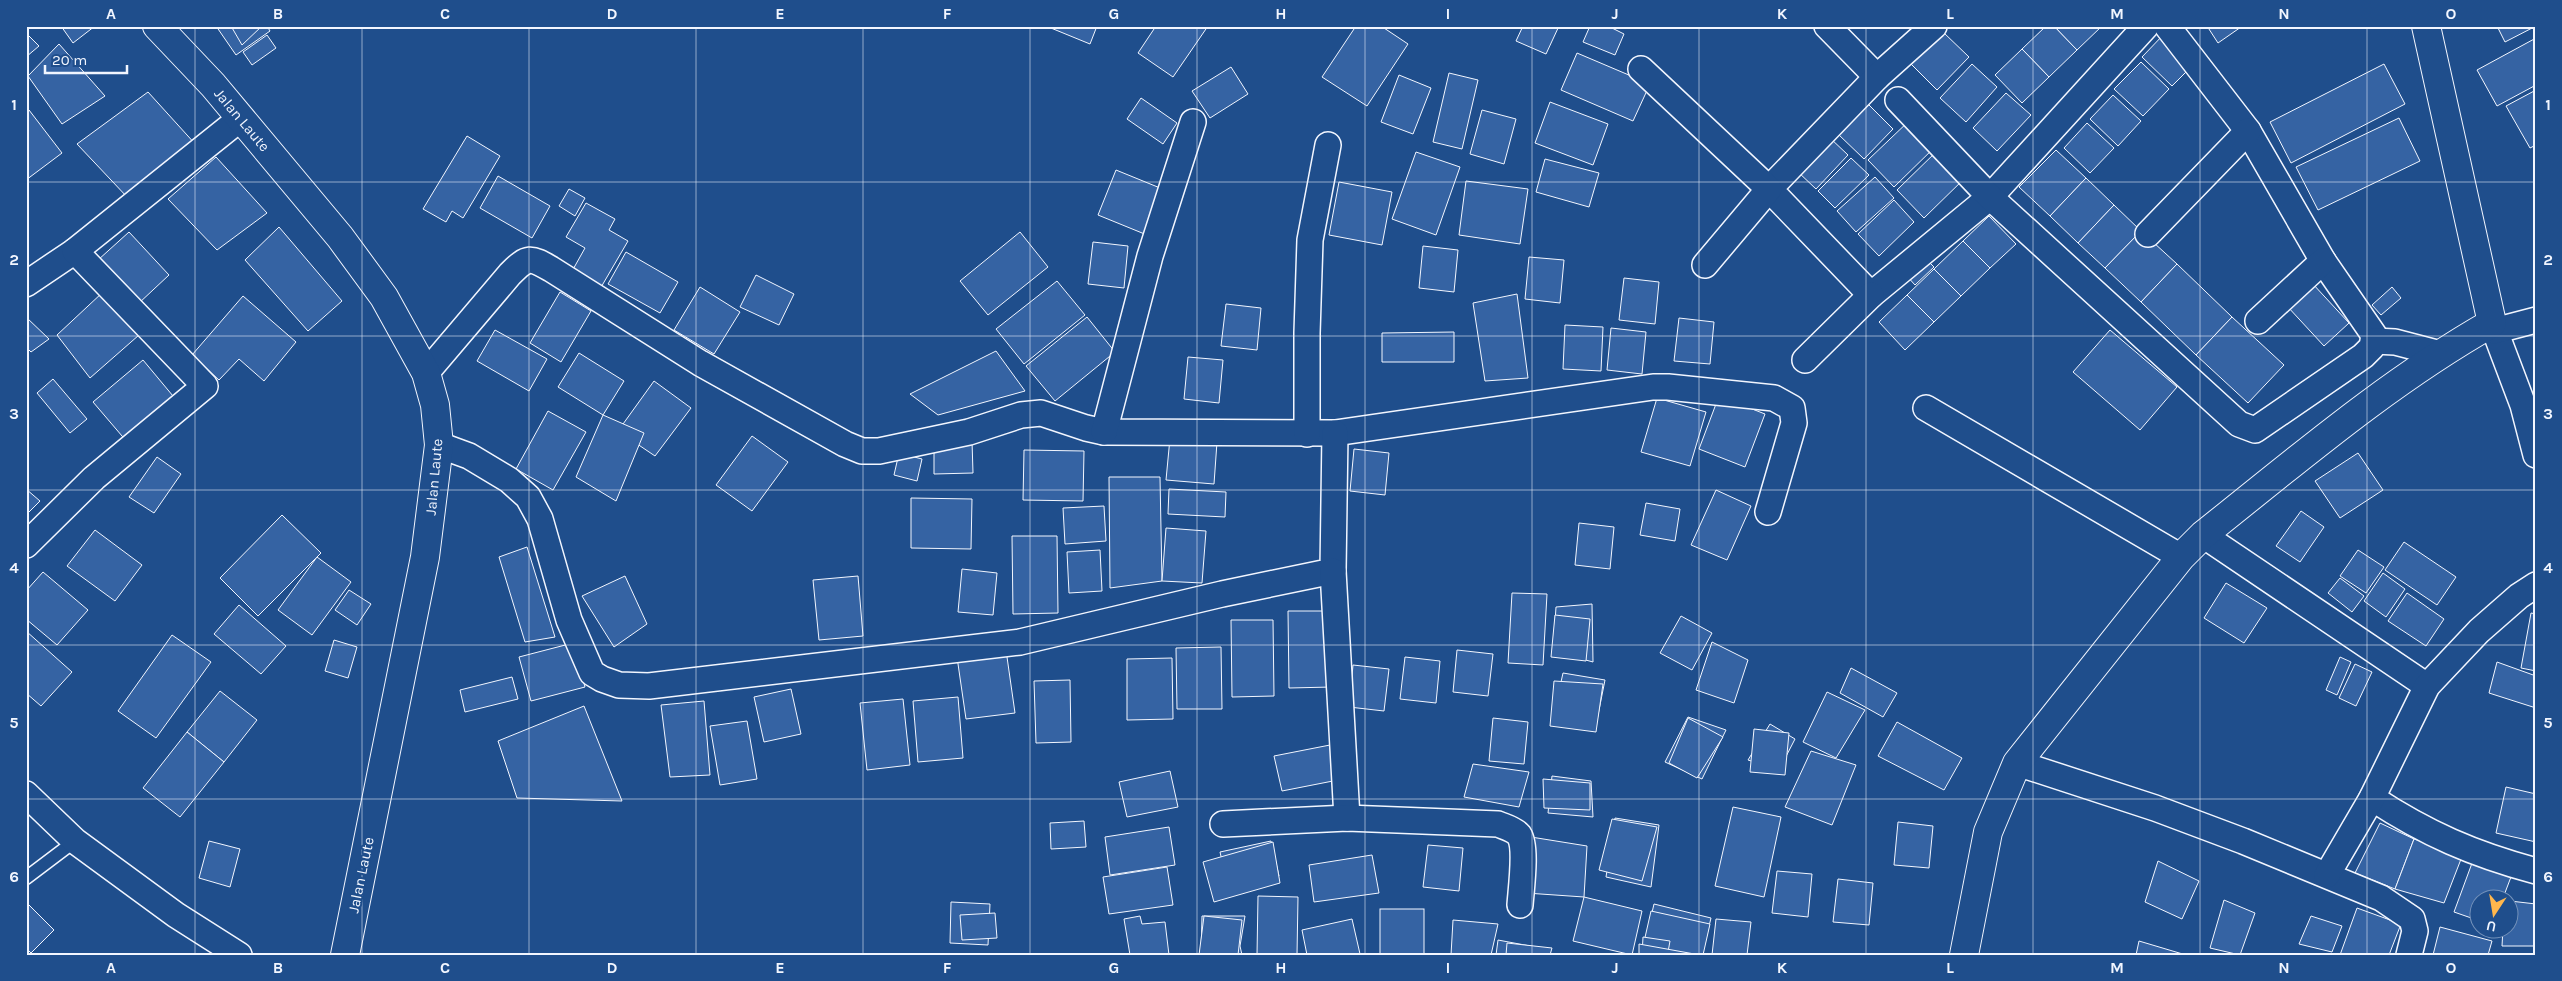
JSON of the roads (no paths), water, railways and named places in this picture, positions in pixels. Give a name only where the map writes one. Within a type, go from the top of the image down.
[{"type":"street","name":"Jalan Laute","points":[[157,26],[213,85],[340,237],[384,297],[426,373],[435,405],[439,445],[424,566],[345,955]]},
{"type":"street","points":[[1827,26],[1877,78]]},
{"type":"street","points":[[1705,264],[1769,188],[1877,78],[1934,26]]},
{"type":"street","points":[[1805,360],[1871,295],[1990,197],[2146,26]]},
{"type":"street","points":[[1898,100],[1990,197],[2240,424],[2255,430],[2363,356],[2374,341],[2374,335],[2323,261],[2248,131],[2167,26]]},
{"type":"street","points":[[2426,26],[2493,327],[2529,404],[2536,455]]},
{"type":"street","points":[[1641,69],[1769,188],[1871,295]]},
{"type":"street","points":[[26,284],[75,251],[241,118]]},
{"type":"street","points":[[1104,432],[1150,256],[1193,122]]},
{"type":"street","points":[[2148,234],[2248,131]]},
{"type":"street","points":[[1306,434],[1306,333],[1310,240],[1328,145]]},
{"type":"street","points":[[26,545],[94,478],[206,386],[75,251]]},
{"type":"street","points":[[426,373],[510,274],[523,261],[531,259],[551,269],[700,363],[845,444],[862,451],[879,451],[969,432],[1021,416],[1041,413],[1104,432],[1334,433],[1653,387],[1774,398],[1792,408],[1794,415],[1768,512]]},
{"type":"street","points":[[2258,320],[2323,261]]},
{"type":"street","points":[[1964,955],[1988,832],[2017,763],[2181,556],[2203,535],[2340,427],[2441,354],[2493,327],[2536,320]]},
{"type":"street","points":[[2374,341],[2395,342],[2441,354]]},
{"type":"street","points":[[1926,408],[2181,556]]},
{"type":"street","points":[[1334,433],[1332,571],[1346,818]]},
{"type":"street","points":[[439,445],[469,456],[508,480],[528,497],[540,520],[569,620],[586,662],[597,676],[619,685],[649,686],[1020,642],[1222,594],[1332,571]]},
{"type":"street","points":[[2203,535],[2427,686]]},
{"type":"street","points":[[2327,875],[2372,798],[2427,686],[2479,631],[2519,596],[2536,585]]},
{"type":"street","points":[[2017,763],[2156,808],[2381,898],[2409,915],[2414,924],[2415,931],[2409,955]]},
{"type":"street","points":[[26,794],[75,841],[176,915],[239,955]]},
{"type":"street","points":[[2372,798],[2426,831],[2468,851],[2536,871]]},
{"type":"street","points":[[1223,824],[1346,818],[1498,824],[1513,830],[1520,836],[1522,850],[1520,905]]},
{"type":"lane","points":[[26,878],[75,841]]}]
